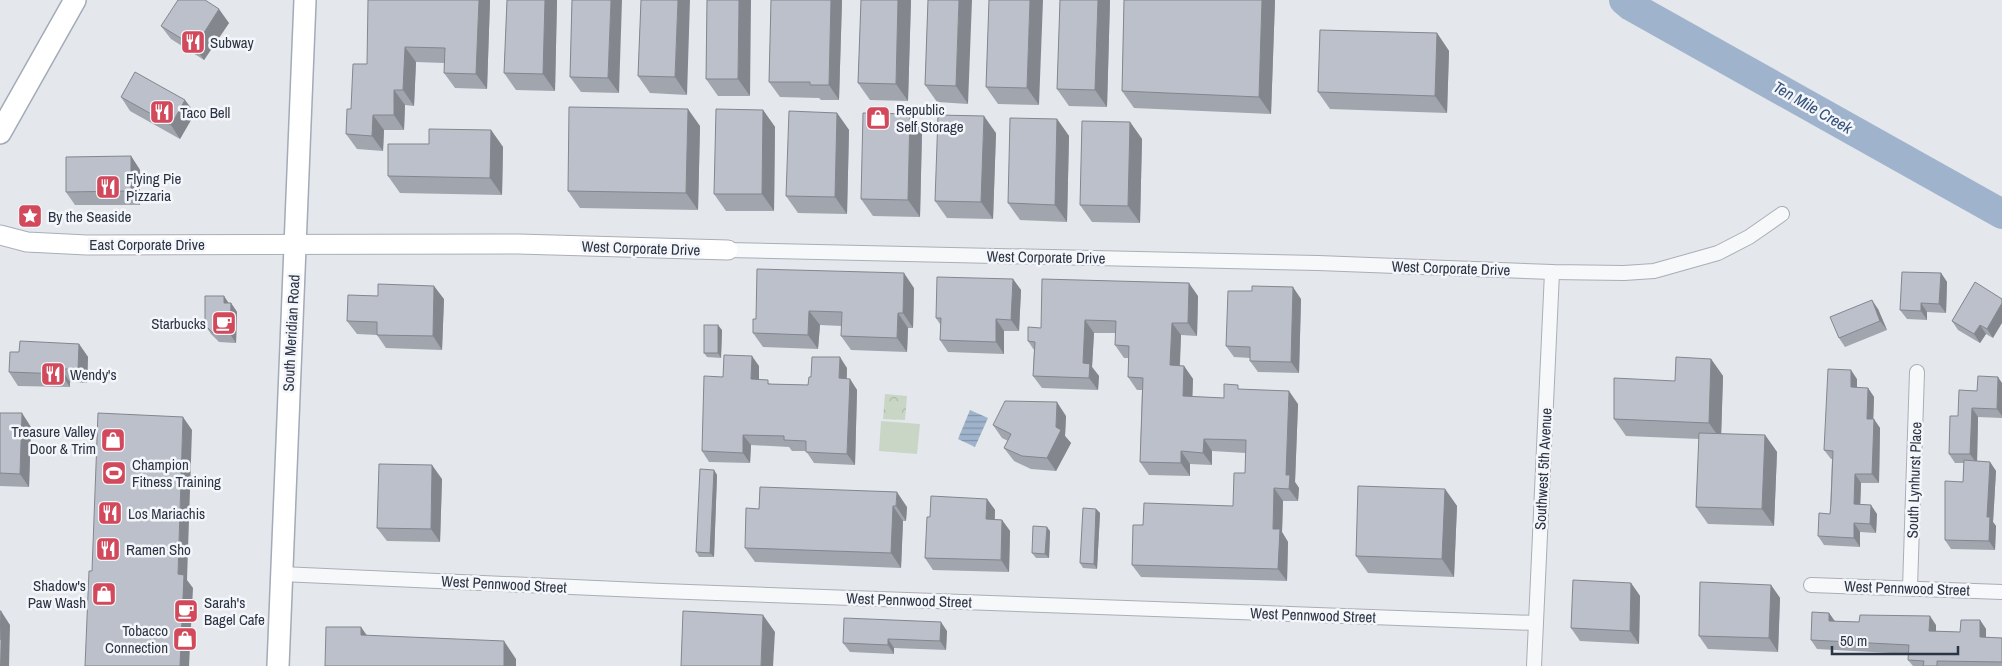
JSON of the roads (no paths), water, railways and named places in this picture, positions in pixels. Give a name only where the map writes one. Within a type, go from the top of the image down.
[{"type":"main road","points":[[0,133],[75,0]]},
{"type":"main road","name":"South Meridian Road","points":[[278,666],[305,0]]},
{"type":"street","name":"West Corporate Drive","points":[[296,244],[518,244],[1318,263],[1624,273],[1654,271],[1718,253],[1748,237],[1782,214]]},
{"type":"street","name":"East Corporate Drive","points":[[0,235],[27,242],[87,244],[296,244]]},
{"type":"street","name":"Southwest 5th Avenue","points":[[1534,666],[1552,272]]},
{"type":"street","name":"South Lynhurst Place","points":[[1910,588],[1917,372]]},
{"type":"street","name":"West Pennwood Street","points":[[281,574],[671,592],[1536,623]]},
{"type":"street","name":"West Pennwood Street","points":[[1811,585],[2002,592]]},
{"type":"water","points":[[970,410],[988,418],[975,447],[958,439]]},
{"type":"waterway","name":"Ten Mile Creek","points":[[1624,0],[1631,6],[2002,214]]},
{"type":"place","name":"Subway","points":[[193,42]]},
{"type":"place","name":"Taco Bell","points":[[162,112]]},
{"type":"place","name":"Republic Self Storage","points":[[878,118]]},
{"type":"place","name":"Flying Pie Pizzaria","points":[[108,187]]},
{"type":"place","name":"By the Seaside","points":[[30,216]]},
{"type":"place","name":"Starbucks","points":[[224,323]]},
{"type":"place","name":"Wendy's","points":[[53,374]]},
{"type":"place","name":"Treasure Valley Door & Trim","points":[[113,440]]},
{"type":"place","name":"Champion Fitness Training","points":[[114,473]]},
{"type":"place","name":"Los Mariachis","points":[[110,513]]},
{"type":"place","name":"Ramen Sho","points":[[108,549]]},
{"type":"place","name":"Shadow's Paw Wash","points":[[104,594]]},
{"type":"place","name":"Sarah's Bagel Cafe","points":[[186,611]]},
{"type":"place","name":"Tobacco Connection","points":[[185,639]]}]
